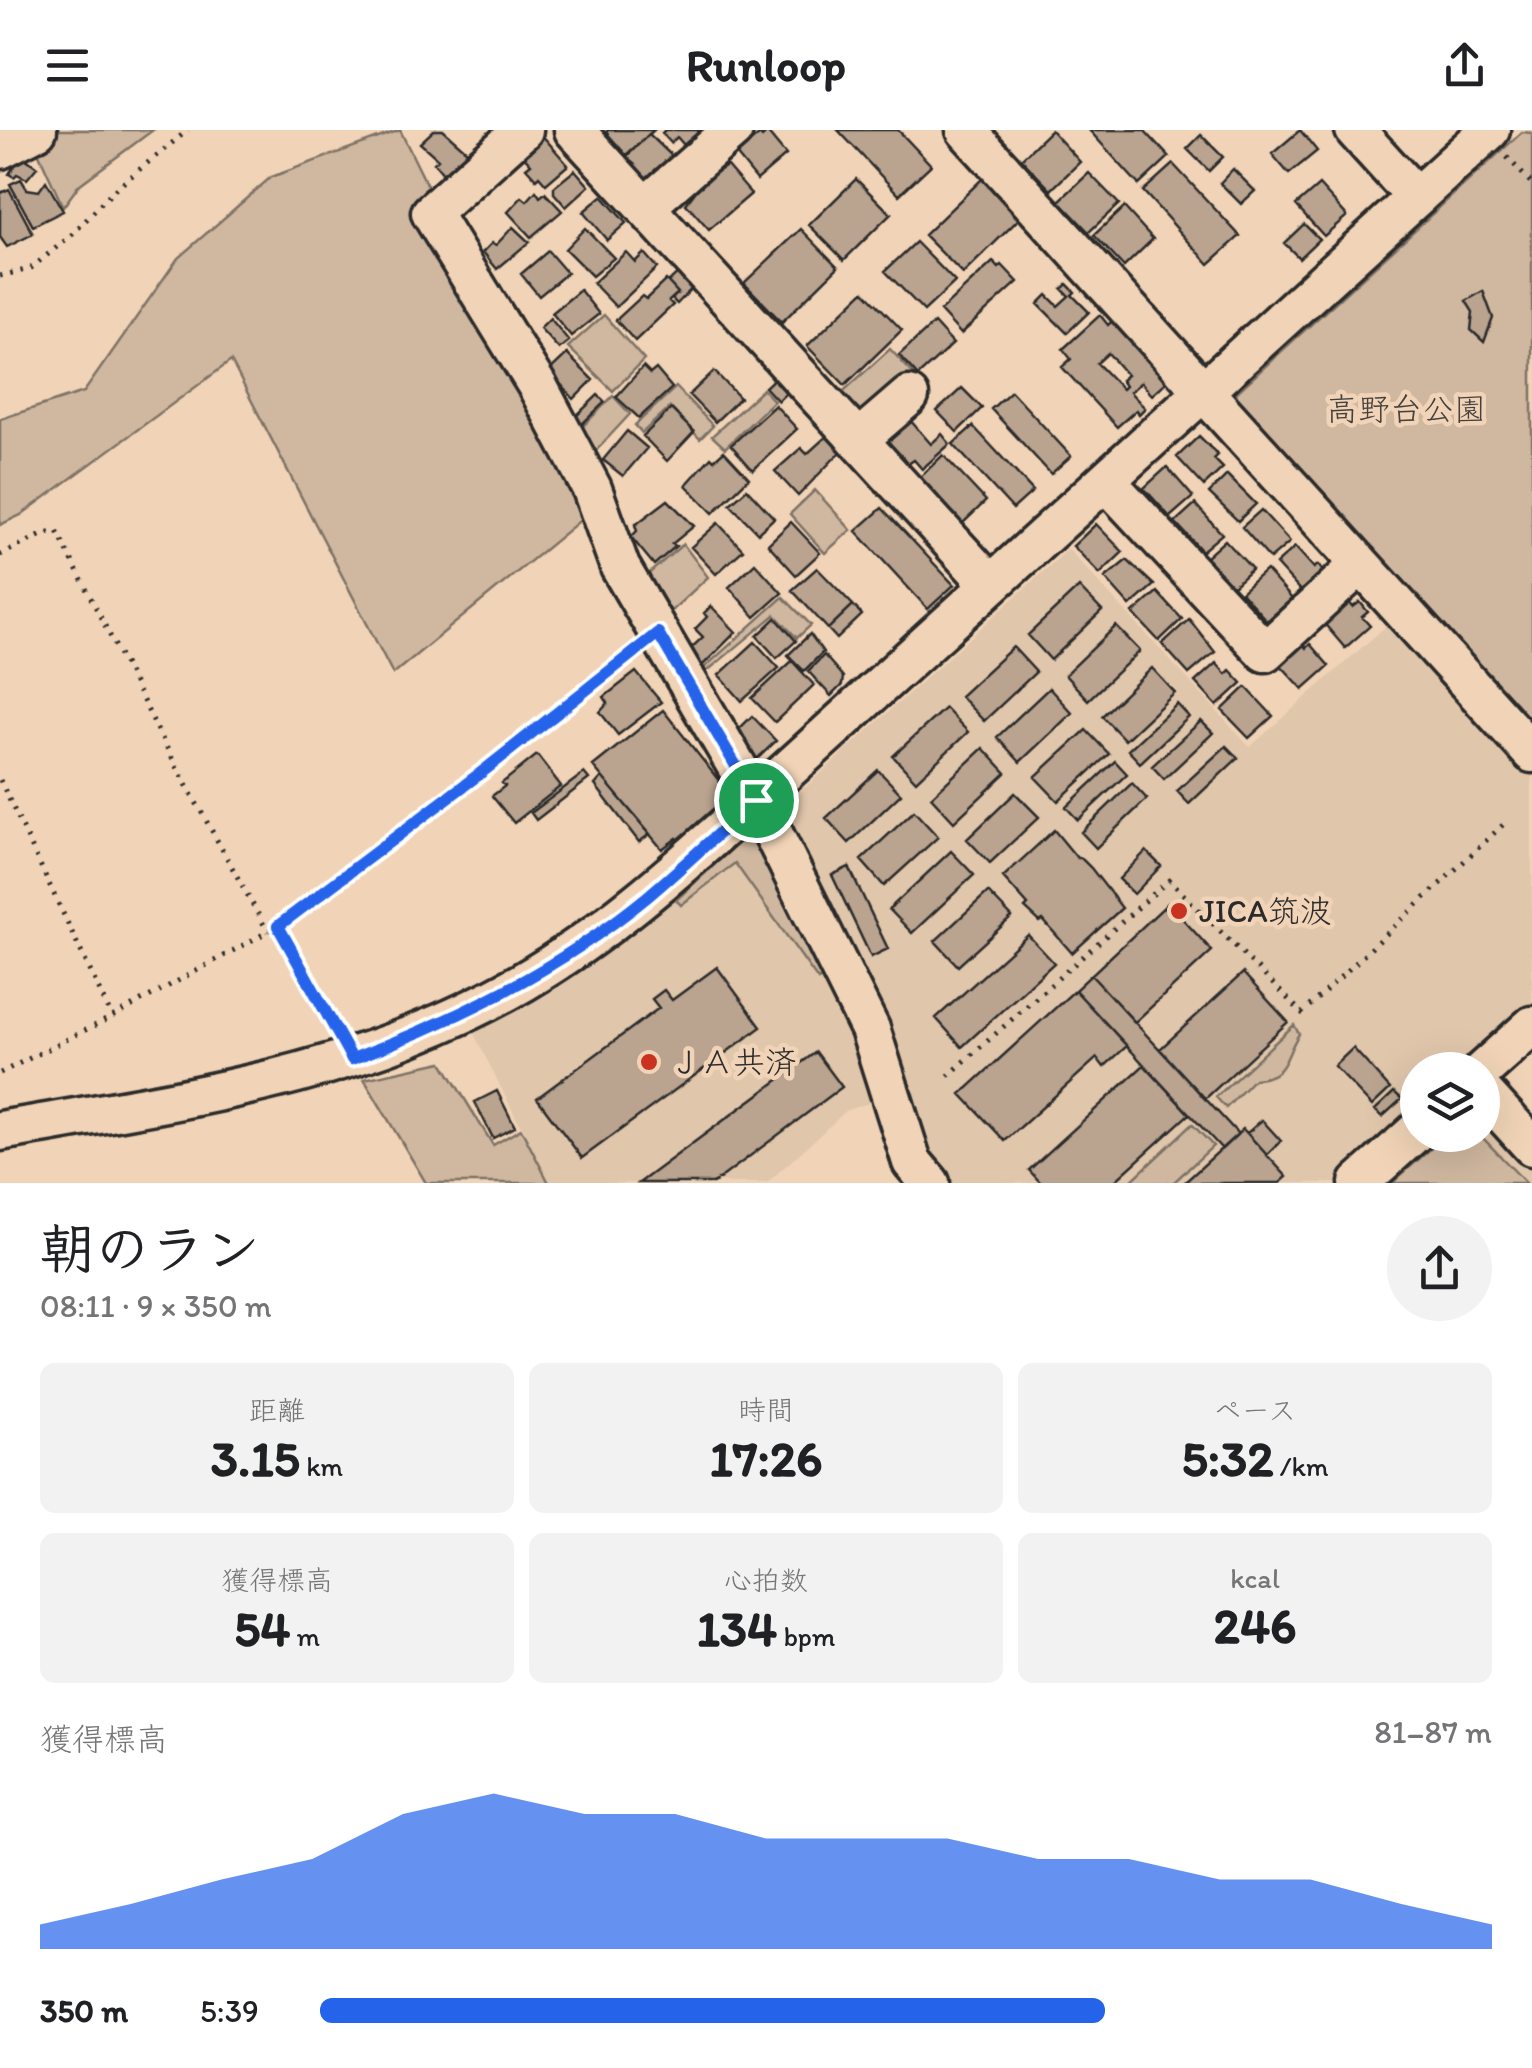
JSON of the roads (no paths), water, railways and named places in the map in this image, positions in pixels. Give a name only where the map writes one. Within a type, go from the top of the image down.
[{"type":"street","points":[[0,149],[37,130]]},
{"type":"street","points":[[523,130],[430,213],[538,387],[592,489],[620,568],[756,800],[870,1029],[912,1162],[930,1183]]},
{"type":"street","points":[[574,130],[990,584]]},
{"type":"street","points":[[645,208],[733,130]]},
{"type":"street","points":[[966,130],[1532,753]]},
{"type":"street","points":[[1355,130],[1415,196]]},
{"type":"street","points":[[0,1131],[246,1087],[352,1059],[417,1035],[473,1008],[570,952],[646,897],[756,800],[1415,196],[1494,139]]},
{"type":"street","points":[[858,440],[909,396]]},
{"type":"street","points":[[1106,481],[1264,652],[1360,565]]},
{"type":"street","points":[[1500,1055],[1532,1026]]},
{"type":"street","points":[[1500,1111],[1532,1146]]},
{"type":"street","points":[[1359,1183],[1400,1146]]},
{"type":"place","name":"JICA筑波","points":[[1179,911]]},
{"type":"place","name":"ＪＡ共済","points":[[649,1062]]},
{"type":"park label","name":"高野台公園","points":[[1406,409]]}]
